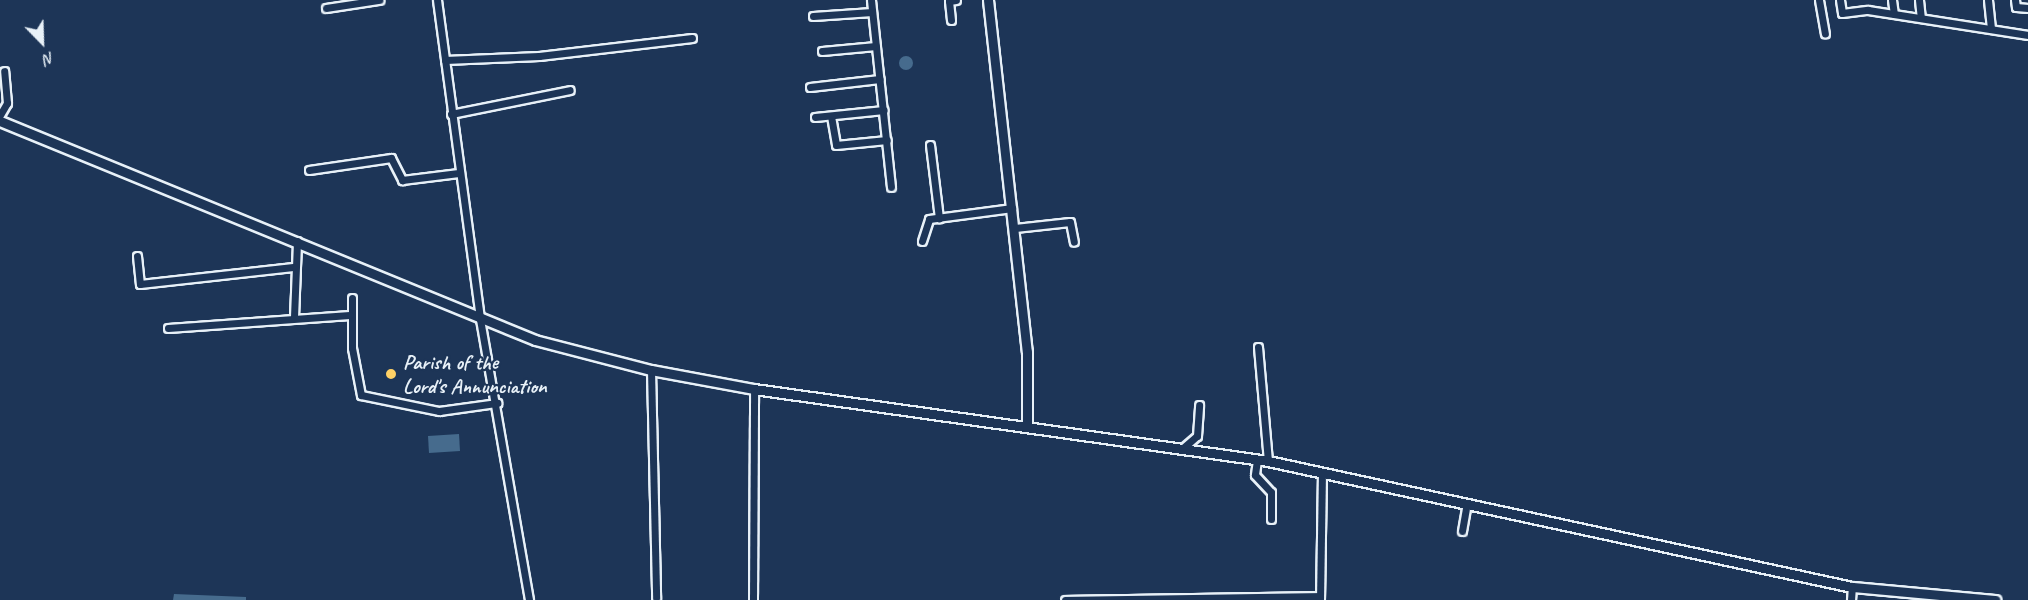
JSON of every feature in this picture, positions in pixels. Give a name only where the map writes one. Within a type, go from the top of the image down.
[{"type":"main road","points":[[988,0],[1028,352],[1026,425]]},
{"type":"main road","points":[[0,121],[297,241],[480,319],[535,340],[651,370],[754,390],[1026,425],[1268,461],[1852,586],[1995,600]]},
{"type":"street","points":[[326,8],[333,4],[379,0]]},
{"type":"street","points":[[436,0],[480,319],[497,404],[529,600]]},
{"type":"street","points":[[871,0],[891,187]]},
{"type":"street","points":[[951,20],[949,2],[956,0]]},
{"type":"street","points":[[1819,0],[1825,33]]},
{"type":"street","points":[[1840,0],[1842,13],[1868,10],[2028,35]]},
{"type":"street","points":[[1867,0],[1868,10]]},
{"type":"street","points":[[1892,0],[1894,14]]},
{"type":"street","points":[[1919,0],[1921,18]]},
{"type":"street","points":[[1988,0],[1991,29]]},
{"type":"street","points":[[2015,3],[2028,8]]},
{"type":"street","points":[[813,16],[872,12]]},
{"type":"street","points":[[445,60],[692,38]]},
{"type":"street","points":[[822,51],[876,46]]},
{"type":"street","points":[[0,116],[7,103],[4,71]]},
{"type":"street","points":[[810,87],[880,79]]},
{"type":"street","points":[[451,114],[570,90]]},
{"type":"street","points":[[815,117],[884,111]]},
{"type":"street","points":[[831,116],[836,145],[887,140]]},
{"type":"street","points":[[930,145],[939,218]]},
{"type":"street","points":[[309,170],[391,158],[402,180],[459,173]]},
{"type":"street","points":[[922,241],[929,219],[1012,208]]},
{"type":"street","points":[[1015,228],[1070,222],[1074,242]]},
{"type":"street","points":[[294,317],[293,267],[297,241]]},
{"type":"street","points":[[137,256],[140,284],[293,267]]},
{"type":"street","points":[[352,298],[350,315],[361,395],[439,411],[497,404]]},
{"type":"street","points":[[168,328],[294,317],[350,315]]},
{"type":"street","points":[[1258,347],[1268,461]]},
{"type":"street","points":[[651,370],[656,598]]},
{"type":"street","points":[[753,600],[754,390]]},
{"type":"street","points":[[1183,448],[1197,436],[1199,405]]},
{"type":"street","points":[[1257,460],[1255,475],[1272,496],[1271,519]]},
{"type":"street","points":[[1065,600],[1320,598],[1322,472]]},
{"type":"street","points":[[1462,531],[1467,503]]},
{"type":"street","points":[[1851,600],[1852,586]]},
{"type":"water","points":[[906,56],[911,58],[913,63],[911,68],[906,70],[901,68],[899,63],[901,58]]},
{"type":"water","points":[[459,434],[460,451],[429,453],[428,436]]},
{"type":"water","points":[[174,594],[246,597],[246,600],[173,600]]},
{"type":"place","name":"Parish of the Lord's Annunciation","points":[[391,374]]}]
